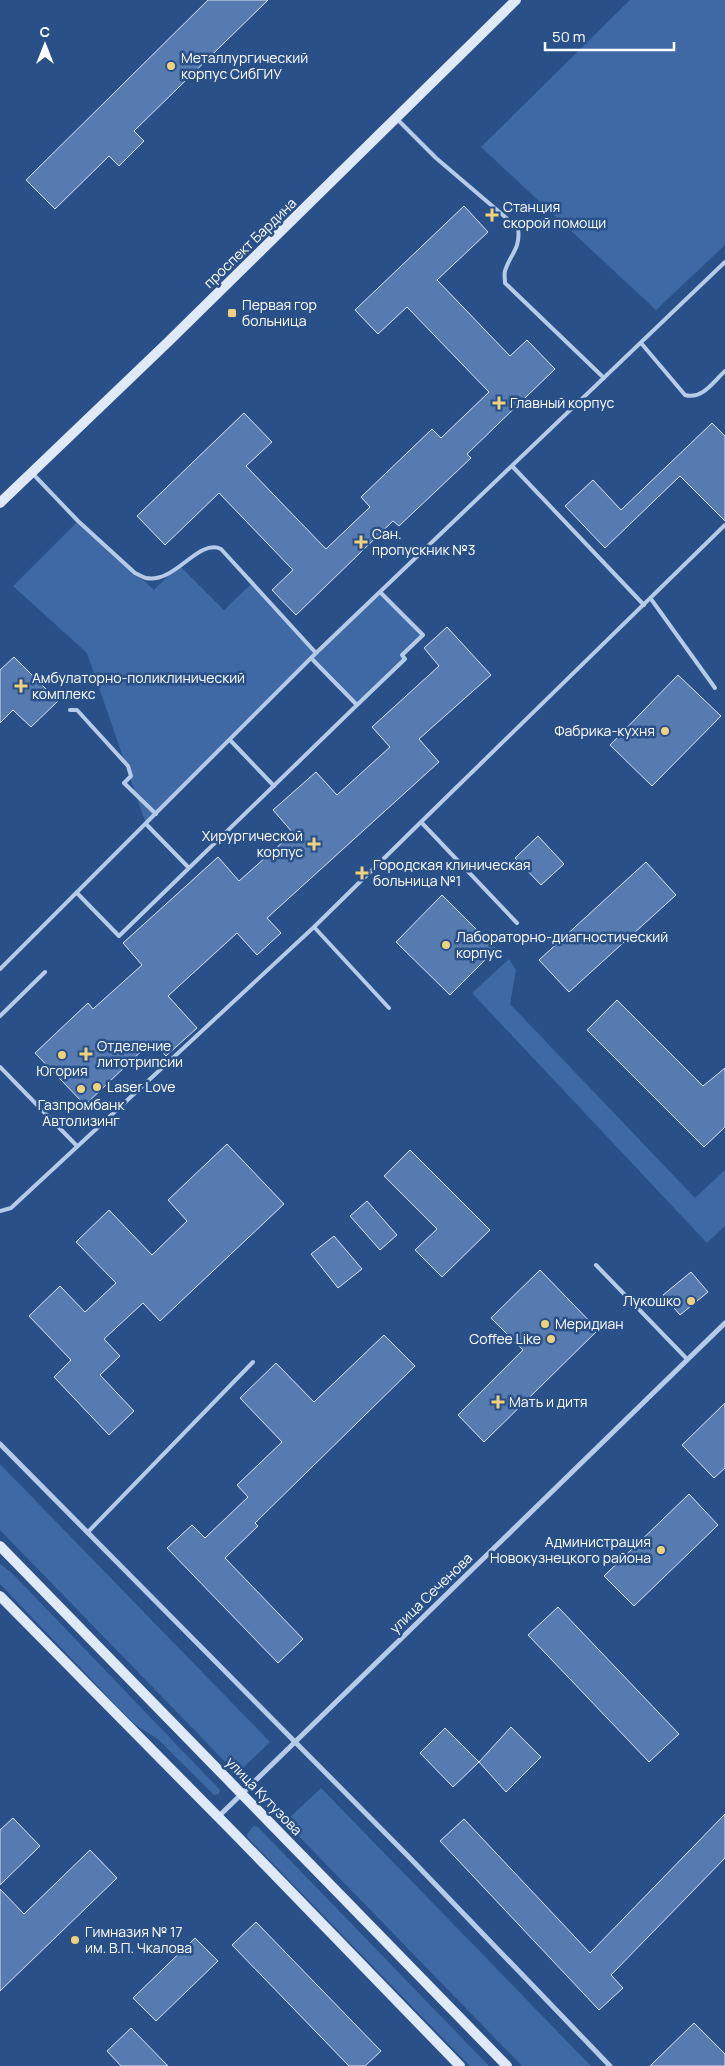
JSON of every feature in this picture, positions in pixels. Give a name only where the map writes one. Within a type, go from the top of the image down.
[{"type":"main road","name":"проспект Бардина","points":[[0,503],[397,119],[516,0]]},
{"type":"main road","name":"улица Кутузова","points":[[0,1546],[507,2066]]},
{"type":"main road","points":[[0,1596],[460,2066]]},
{"type":"street","name":"улица Сеченова","points":[[218,1817],[725,1323]]},
{"type":"street","points":[[0,1444],[295,1742],[610,2066]]},
{"type":"lane","points":[[397,119],[436,158],[518,228],[517,248],[505,271],[505,283],[604,378]]},
{"type":"lane","points":[[0,969],[316,653],[725,262]]},
{"type":"lane","points":[[641,342],[685,395],[692,397],[701,395],[725,371]]},
{"type":"lane","points":[[512,466],[644,605]]},
{"type":"lane","points":[[31,473],[78,522],[135,573],[147,578],[159,577],[173,572],[207,547],[214,546],[221,549],[316,653]]},
{"type":"lane","points":[[0,1212],[11,1208],[314,927],[725,525]]},
{"type":"lane","points":[[77,893],[119,936],[405,658],[402,655],[423,635],[380,592]]},
{"type":"lane","points":[[651,599],[715,688]]},
{"type":"lane","points":[[311,658],[357,705]]},
{"type":"lane","points":[[70,710],[77,710],[128,766],[131,776],[124,783],[156,814]]},
{"type":"lane","points":[[230,740],[274,786]]},
{"type":"lane","points":[[421,822],[517,923]]},
{"type":"lane","points":[[146,824],[189,868]]},
{"type":"lane","points":[[314,927],[389,1008]]},
{"type":"lane","points":[[0,1016],[45,972]]},
{"type":"lane","points":[[0,1067],[77,1146]]},
{"type":"lane","points":[[596,1265],[688,1359]]},
{"type":"lane","points":[[88,1532],[252,1362]]},
{"type":"shaded area","points":[[630,0],[725,0],[725,245],[656,310],[481,147]]},
{"type":"shaded area","points":[[78,521],[154,590],[179,565],[224,610],[251,584],[317,653],[380,592],[423,635],[402,655],[405,659],[357,705],[311,659],[146,824],[87,653],[13,586]]},
{"type":"shaded area","points":[[509,959],[516,970],[510,1004],[695,1198],[725,1170],[725,1226],[707,1243],[472,993]]},
{"type":"shaded area","points":[[0,1464],[270,1742],[237,1774],[0,1530]]},
{"type":"shaded area","points":[[0,1564],[12,1573],[220,1790],[219,1794],[214,1795],[159,1740],[134,1724],[0,1584]]},
{"type":"shaded area","points":[[321,1788],[591,2066],[522,2066],[285,1822]]},
{"type":"shaded area","points":[[254,1826],[258,1827],[489,2066],[470,2066],[248,1838],[247,1834]]},
{"type":"building","name":"Металлургический корпус СибГИУ","points":[[208,0],[268,0],[134,131],[144,141],[119,166],[109,156],[55,209],[26,180]]},
{"type":"building","name":"Главный корпус","points":[[464,206],[488,232],[437,280],[510,356],[527,340],[555,369],[467,454],[471,458],[399,526],[393,521],[296,615],[272,590],[293,570],[219,493],[165,545],[137,516],[244,413],[272,442],[246,466],[326,549],[370,507],[361,497],[432,429],[441,438],[489,392],[407,307],[378,334],[355,310]]},
{"type":"building","points":[[712,423],[725,436],[725,521],[680,476],[605,548],[565,506],[593,480],[621,510]]},
{"type":"building","name":"Хирургической корпус","points":[[447,627],[491,675],[419,739],[439,762],[267,918],[281,933],[257,955],[237,933],[168,996],[197,1028],[166,1056],[152,1041],[85,1105],[35,1053],[88,1003],[93,1009],[142,965],[123,943],[218,857],[239,881],[293,833],[273,810],[316,772],[337,795],[390,747],[372,727],[439,666],[424,648]]},
{"type":"building","name":"Амбулаторно-поликлинический комплекс","points":[[14,657],[58,701],[31,727],[13,710],[0,723],[0,670]]},
{"type":"building","name":"Фабрика-кухня","points":[[678,675],[721,716],[652,786],[610,745]]},
{"type":"building","points":[[538,836],[564,864],[541,885],[515,858]]},
{"type":"building","points":[[646,862],[676,895],[569,992],[539,960]]},
{"type":"building","name":"Лабораторно-диагностический корпус","points":[[442,895],[496,949],[450,995],[396,942]]},
{"type":"building","points":[[617,1000],[703,1086],[725,1068],[725,1127],[704,1147],[587,1030]]},
{"type":"building","points":[[227,1144],[284,1204],[160,1321],[143,1303],[104,1339],[120,1356],[100,1375],[134,1411],[109,1435],[54,1377],[71,1360],[29,1316],[60,1286],[85,1312],[116,1283],[76,1242],[109,1210],[152,1255],[187,1221],[168,1200]]},
{"type":"building","points":[[410,1150],[490,1230],[442,1277],[415,1250],[437,1229],[384,1176]]},
{"type":"building","points":[[367,1201],[397,1235],[380,1250],[350,1216]]},
{"type":"building","points":[[334,1236],[362,1269],[338,1288],[311,1254]]},
{"type":"building","name":"Меридиан","points":[[540,1270],[598,1330],[484,1442],[458,1415],[523,1350],[491,1318]]},
{"type":"building","points":[[691,1272],[708,1292],[680,1315],[663,1295]]},
{"type":"building","points":[[384,1335],[415,1366],[255,1523],[258,1526],[225,1558],[303,1639],[278,1663],[167,1548],[192,1525],[205,1538],[248,1497],[237,1485],[282,1442],[240,1398],[276,1363],[314,1402]]},
{"type":"building","points":[[725,1403],[725,1468],[714,1478],[682,1445]]},
{"type":"building","name":"Администрация Новокузнецкого района","points":[[689,1494],[718,1525],[634,1606],[604,1576]]},
{"type":"building","points":[[558,1607],[679,1734],[649,1762],[528,1635]]},
{"type":"building","points":[[511,1727],[541,1757],[506,1792],[479,1762]]},
{"type":"building","points":[[445,1728],[479,1762],[453,1787],[420,1753]]},
{"type":"building","points":[[725,1814],[725,1858],[611,1975],[623,1988],[599,2010],[440,1841],[464,1819],[590,1953]]},
{"type":"building","points":[[13,1818],[40,1846],[0,1885],[0,1830]]},
{"type":"building","points":[[90,1850],[117,1878],[0,1991],[0,1889],[24,1914]]},
{"type":"building","points":[[256,1922],[381,2051],[365,2066],[349,2066],[232,1945]]},
{"type":"building","points":[[195,1938],[218,1961],[156,2021],[133,1998]]},
{"type":"building","points":[[694,2023],[725,2054],[725,2066],[650,2066]]},
{"type":"building","points":[[131,2028],[168,2066],[121,2066],[107,2051]]},
{"type":"place","name":"Металлургический корпус СибГИУ","points":[[171,66]]},
{"type":"place","name":"Станция скорой помощи","points":[[492,215]]},
{"type":"place","name":"Первая гор больница","points":[[232,313]]},
{"type":"place","name":"Главный корпус","points":[[499,403]]},
{"type":"place","name":"Сан. пропускник №3","points":[[361,542]]},
{"type":"place","name":"Амбулаторно-поликлинический комплекс","points":[[21,686]]},
{"type":"place","name":"Фабрика-кухня","points":[[665,731]]},
{"type":"place","name":"Хирургической корпус","points":[[314,844]]},
{"type":"place","name":"Городская клиническая больница №1","points":[[362,873]]},
{"type":"place","name":"Лабораторно-диагностический корпус","points":[[446,945]]},
{"type":"place","name":"Отделение литотрипсии","points":[[86,1054]]},
{"type":"place","name":"Югория","points":[[62,1055]]},
{"type":"place","name":"Laser Love","points":[[97,1087]]},
{"type":"place","name":"Газпромбанк Автолизинг","points":[[81,1089]]},
{"type":"place","name":"Лукошко","points":[[691,1301]]},
{"type":"place","name":"Меридиан","points":[[545,1324]]},
{"type":"place","name":"Coffee Like","points":[[551,1339]]},
{"type":"place","name":"Мать и дитя","points":[[498,1402]]},
{"type":"place","name":"Администрация Новокузнецкого района","points":[[661,1550]]},
{"type":"place","name":"Гимназия № 17 им. В.П. Чкалова","points":[[75,1940]]}]
